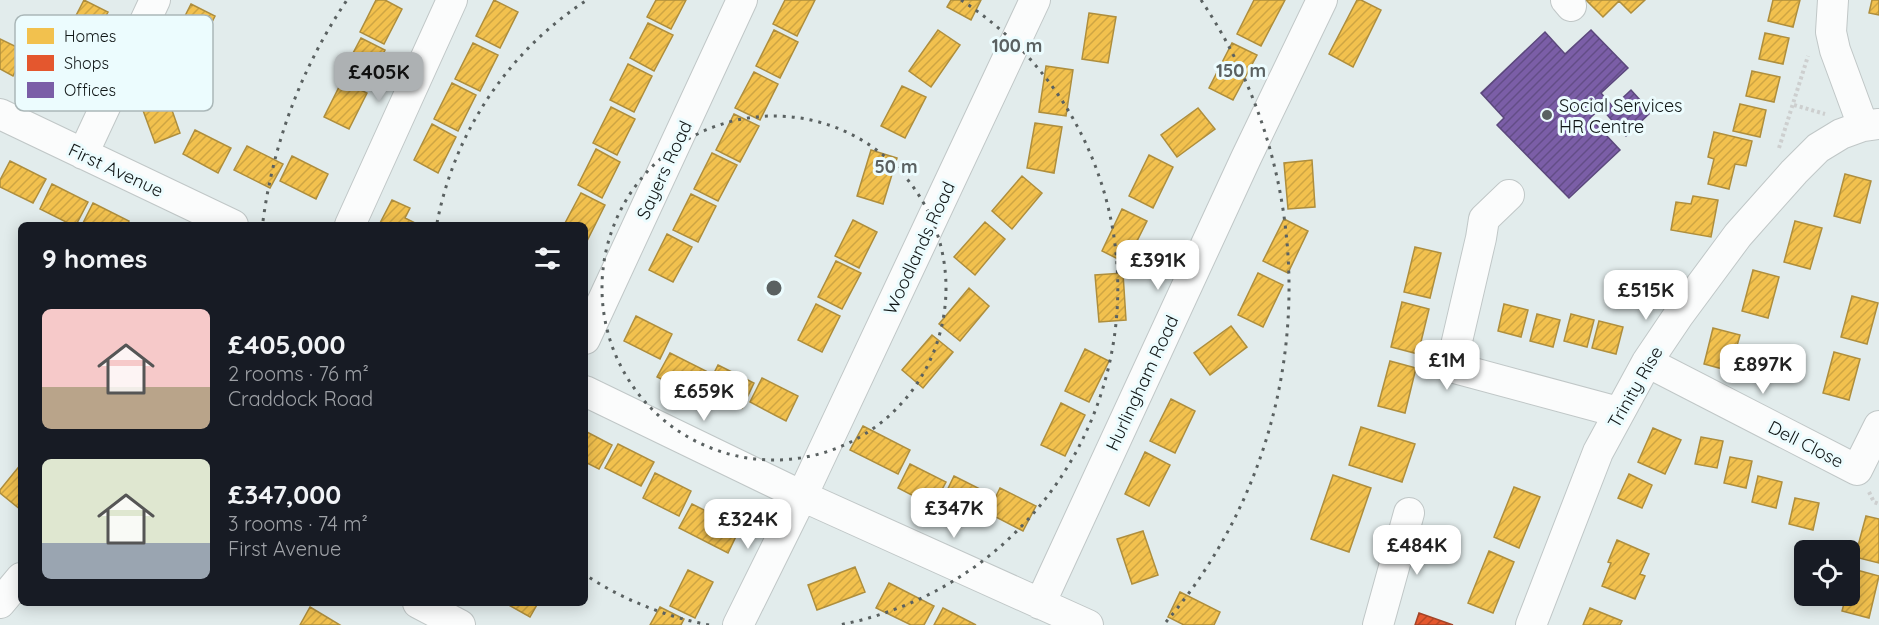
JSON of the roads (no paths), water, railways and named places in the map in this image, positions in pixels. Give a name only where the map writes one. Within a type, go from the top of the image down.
[{"type":"street","points":[[148,15],[155,0]]},
{"type":"street","points":[[351,222],[452,0]]},
{"type":"street","name":"Sayers Road","points":[[588,333],[742,0]]},
{"type":"street","name":"Woodlands Road","points":[[738,625],[802,496],[1035,0]]},
{"type":"street","name":"Hurlingham Road","points":[[1041,604],[1246,158],[1322,0]]},
{"type":"street","points":[[1833,0],[1831,32],[1835,51],[1871,125]]},
{"type":"street","points":[[83,154],[103,111]]},
{"type":"street","name":"First Avenue","points":[[0,114],[227,222]]},
{"type":"street","name":"Trinity Rise","points":[[1532,625],[1598,452],[1647,362],[1678,316],[1738,235],[1818,148],[1841,134],[1871,125]]},
{"type":"street","points":[[1509,195],[1484,219],[1451,367],[1618,412]]},
{"type":"street","name":"Dell Close","points":[[1647,362],[1857,470],[1879,426]]},
{"type":"street","points":[[588,392],[802,496],[1088,625]]},
{"type":"street","points":[[1378,625],[1409,513]]},
{"type":"street","points":[[0,603],[18,582]]},
{"type":"street","points":[[424,606],[460,625]]},
{"type":"place","name":"Social Services HR Centre","points":[[1547,115]]}]
